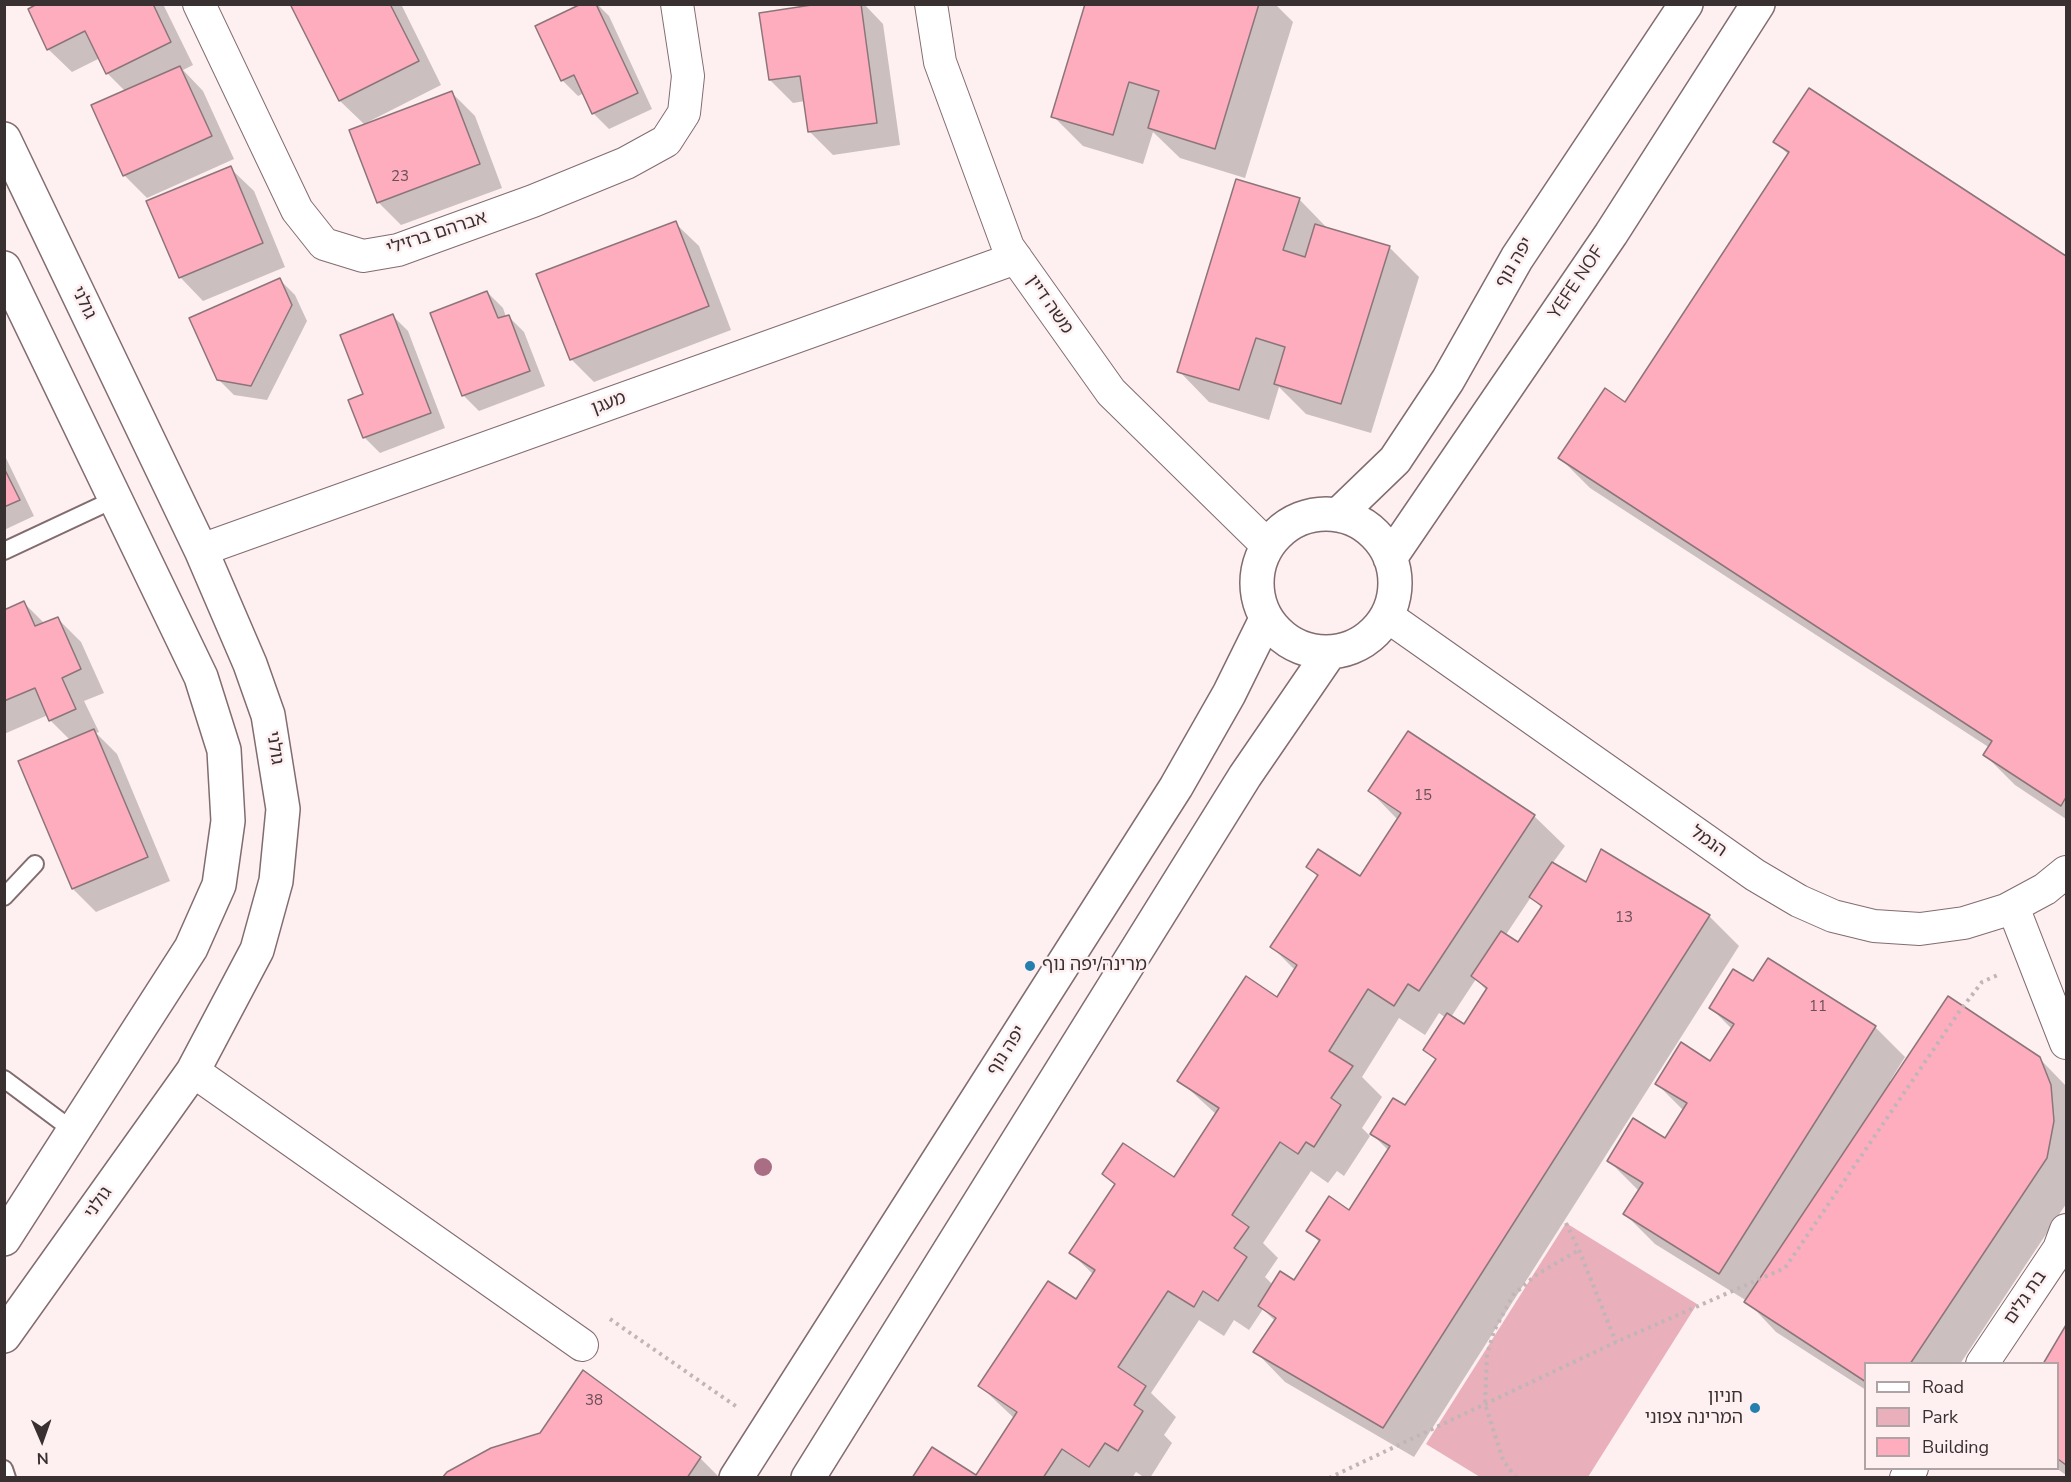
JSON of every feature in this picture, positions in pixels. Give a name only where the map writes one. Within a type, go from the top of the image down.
[{"type":"main road","name":"יפה נוף","points":[[1338,515],[1395,460],[1448,380],[1517,258],[1686,4]]},
{"type":"main road","name":"YEFE NOF","points":[[1390,558],[1611,234],[1758,4]]},
{"type":"main road","name":"גולני","points":[[4,139],[201,550],[250,664],[268,715],[283,809],[276,881],[257,950],[193,1071],[4,1336]]},
{"type":"main road","points":[[4,268],[201,677],[224,750],[228,821],[219,885],[191,948],[75,1132],[4,1239]]},
{"type":"main road","points":[[1318,515],[1338,515],[1370,530],[1382,543],[1390,558],[1394,578],[1393,597],[1387,616],[1363,641],[1330,652],[1312,651],[1294,644],[1278,633],[1266,619],[1258,601],[1256,582],[1267,545],[1281,530],[1298,520],[1318,515]]},
{"type":"main road","name":"יפה נוף","points":[[736,1478],[1176,787],[1229,694],[1266,619]]},
{"type":"main road","points":[[808,1478],[1245,776],[1330,652]]},
{"type":"street","name":"אברהם ברזילי","points":[[199,4],[297,210],[324,244],[363,256],[398,250],[533,201],[626,163],[666,141],[684,113],[688,76],[677,4]]},
{"type":"street","name":"משה דיין","points":[[931,4],[940,62],[1008,247],[1111,392],[1267,545]]},
{"type":"street","name":"מעגן","points":[[201,550],[1017,258]]},
{"type":"street","name":"הנמל","points":[[1387,616],[1755,875],[1799,901],[1833,916],[1874,926],[1920,929],[1964,922],[2013,907],[2045,889],[2067,872]]},
{"type":"street","points":[[2013,907],[2067,1043]]},
{"type":"street","points":[[193,1071],[582,1345]]},
{"type":"street","name":"בת גלים","points":[[1983,1362],[2059,1249],[2067,1230]]},
{"type":"lane","points":[[4,551],[115,499]]},
{"type":"lane","points":[[4,897],[35,864]]},
{"type":"lane","points":[[4,1079],[75,1132]]},
{"type":"lane","points":[[4,1469],[7,1478]]},
{"type":"path","points":[[1329,1478],[1616,1342],[1785,1268],[1959,1012],[1982,982]]},
{"type":"path","points":[[1566,1223],[1616,1342]]},
{"type":"path","points":[[1516,1478],[1503,1460],[1485,1404],[1487,1355],[1494,1331],[1514,1295],[1536,1275],[1579,1250]]},
{"type":"path","points":[[582,1345],[606,1316],[767,1428]]},
{"type":"green space","points":[[1566,1223],[1697,1304],[1588,1477],[1480,1477],[1426,1444]]},
{"type":"building","points":[[37,4],[153,4],[171,42],[106,74],[85,31],[47,50],[28,9]]},
{"type":"building","points":[[290,4],[390,4],[419,61],[339,101]]},
{"type":"building","points":[[581,4],[596,4],[638,93],[592,114],[574,75],[561,81],[535,26]]},
{"type":"building","points":[[818,4],[861,4],[877,123],[808,132],[800,76],[769,80],[759,13]]},
{"type":"building","points":[[1085,4],[1259,4],[1215,149],[1148,128],[1159,91],[1129,82],[1113,135],[1051,117]]},
{"type":"building","points":[[180,66],[212,136],[123,176],[91,105]]},
{"type":"building","points":[[1809,88],[2066,256],[2066,797],[2061,806],[1983,755],[1992,741],[1558,458],[1605,388],[1625,402],[1789,152],[1773,142]]},
{"type":"building","points":[[452,91],[480,164],[377,203],[349,130]]},
{"type":"building","points":[[231,166],[263,243],[179,278],[146,201]]},
{"type":"building","points":[[1236,179],[1300,198],[1283,250],[1305,257],[1315,224],[1390,246],[1341,404],[1274,384],[1285,347],[1256,338],[1239,390],[1177,372]]},
{"type":"building","points":[[676,221],[709,306],[570,360],[536,274]]},
{"type":"building","points":[[280,278],[292,305],[251,386],[217,380],[189,318]]},
{"type":"building","points":[[487,291],[498,318],[509,315],[530,371],[462,396],[430,313]]},
{"type":"building","points":[[393,314],[431,413],[363,438],[348,400],[363,394],[340,335]]},
{"type":"building","points":[[4,468],[20,500],[4,507]]},
{"type":"building","points":[[24,601],[35,626],[58,617],[81,669],[62,678],[76,709],[49,721],[35,688],[4,701],[4,610]]},
{"type":"building","points":[[94,729],[148,857],[72,889],[18,761]]},
{"type":"building","points":[[1408,731],[1535,815],[1419,991],[1408,984],[1394,1006],[1368,989],[1329,1051],[1353,1066],[1331,1098],[1341,1105],[1314,1147],[1306,1142],[1298,1154],[1280,1142],[1232,1215],[1249,1227],[1234,1248],[1247,1257],[1218,1301],[1203,1291],[1194,1307],[1168,1291],[1118,1367],[1146,1386],[1134,1405],[1143,1411],[1118,1451],[1105,1443],[1089,1467],[1062,1449],[1043,1478],[912,1478],[932,1447],[976,1475],[1017,1412],[978,1386],[1048,1281],[1076,1299],[1095,1270],[1069,1253],[1115,1184],[1102,1174],[1123,1143],[1174,1177],[1219,1108],[1177,1081],[1246,976],[1277,997],[1297,965],[1270,947],[1318,875],[1306,867],[1318,849],[1360,876],[1401,813],[1368,791]]},
{"type":"building","points":[[1601,849],[1710,915],[1383,1428],[1253,1352],[1276,1318],[1258,1306],[1280,1271],[1294,1280],[1320,1240],[1306,1231],[1329,1196],[1349,1210],[1390,1146],[1370,1134],[1393,1098],[1405,1105],[1436,1059],[1423,1050],[1447,1013],[1464,1024],[1487,988],[1471,976],[1501,931],[1518,942],[1542,906],[1529,897],[1552,862],[1586,882]]},
{"type":"building","points":[[1768,958],[1876,1026],[1719,1274],[1623,1214],[1643,1183],[1607,1161],[1633,1118],[1665,1138],[1687,1103],[1655,1084],[1681,1042],[1710,1061],[1734,1024],[1709,1008],[1733,969],[1753,981]]},
{"type":"building","points":[[1948,996],[2040,1057],[2051,1085],[2054,1121],[2047,1158],[1911,1362],[1864,1362],[1864,1381],[1744,1302]]},
{"type":"building","points":[[2066,1325],[2066,1465],[2059,1460],[2059,1362],[2044,1362]]},
{"type":"building","points":[[583,1370],[701,1457],[687,1478],[442,1478],[447,1472],[491,1448],[540,1433]]},
{"type":"place","name":"מרינה/יפה נוף","points":[[1030,966]]},
{"type":"place","name":"חניון המרינה צפוני","points":[[1755,1408]]}]
